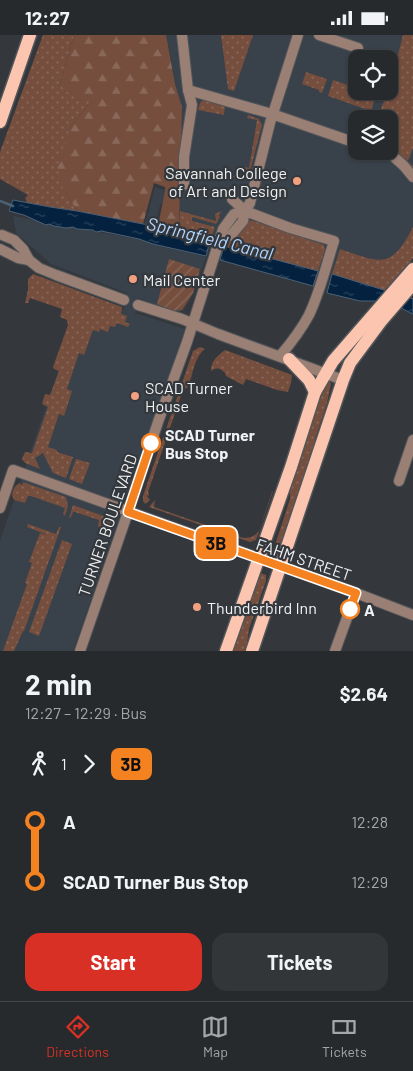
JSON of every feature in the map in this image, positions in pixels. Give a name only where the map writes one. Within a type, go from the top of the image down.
[{"type":"main road","points":[[0,122],[30,35]]},
{"type":"main road","points":[[252,651],[343,379],[350,363],[377,318],[413,269]]},
{"type":"main road","points":[[226,651],[315,392],[333,361],[413,284]]},
{"type":"main road","points":[[284,358],[309,380],[315,392]]},
{"type":"street","points":[[182,35],[188,90],[192,105],[184,157],[184,185]]},
{"type":"street","points":[[245,211],[250,203],[272,115],[298,35]]},
{"type":"street","points":[[319,35],[358,48]]},
{"type":"street","points":[[188,90],[348,140]]},
{"type":"street","points":[[397,160],[413,177]]},
{"type":"street","points":[[232,199],[245,211],[290,228],[334,241],[310,314],[284,358]]},
{"type":"street","name":"TURNER BOULEVARD","points":[[80,651],[193,323],[218,243],[232,234],[243,221],[245,211]]},
{"type":"street","points":[[2,235],[14,240],[23,249],[29,260],[39,268],[124,300]]},
{"type":"street","points":[[0,249],[18,258],[29,260]]},
{"type":"street","points":[[138,305],[193,323],[218,334],[343,379]]},
{"type":"street","points":[[399,481],[413,440]]},
{"type":"street","name":"FAHM STREET","points":[[0,508],[13,470],[413,615]]},
{"type":"street","points":[[336,651],[356,593]]},
{"type":"shaded area","name":"Savannah College of Art and Design","points":[[166,35],[413,35],[413,258],[387,291],[332,274],[224,246],[179,231],[182,107],[175,84]]},
{"type":"shaded area","name":"Savannah College of Art and Design","points":[[179,176],[179,186],[160,205],[151,244],[206,257],[194,293],[183,311],[173,312],[139,298],[135,313],[185,329],[73,651],[0,651],[0,541],[84,296],[123,310],[127,293],[51,264],[16,233],[13,216],[141,240],[155,187],[163,190]]},
{"type":"green space","points":[[43,35],[74,35],[59,88],[91,101],[70,128],[63,189],[77,211],[28,204],[25,198],[28,195],[0,179],[0,152]]},
{"type":"green space","points":[[74,35],[166,35],[175,84],[182,107],[179,231],[158,226],[165,187],[154,183],[143,224],[77,211],[63,189],[57,166],[70,128],[90,102],[59,88]]},
{"type":"green space","points":[[221,35],[253,35],[234,91],[228,89]]},
{"type":"green space","points":[[403,35],[413,35],[413,148],[408,161],[398,154],[398,110],[381,110],[384,100],[398,100],[398,55]]},
{"type":"green space","points":[[306,72],[327,79],[322,93],[319,90],[302,84]]},
{"type":"green space","points":[[333,80],[348,85],[348,100],[374,100],[371,110],[368,110],[328,96]]},
{"type":"green space","points":[[203,100],[225,105],[224,115],[198,110]]},
{"type":"green space","points":[[248,115],[259,119],[262,125],[248,179],[225,176],[222,174],[243,177],[245,167],[249,168],[257,120],[247,118]]},
{"type":"green space","points":[[180,211],[216,221],[215,214],[222,211],[216,224],[192,217],[192,221],[215,227],[210,241],[179,231]]},
{"type":"green space","points":[[248,220],[324,245],[325,250],[318,271],[224,246]]},
{"type":"green space","points":[[413,227],[413,258],[387,291],[332,274],[340,249],[375,260],[391,257],[398,251]]},
{"type":"green space","points":[[169,259],[200,269],[193,293],[182,310],[173,311],[157,304]]},
{"type":"green space","points":[[33,274],[122,307],[121,314],[127,316],[125,322],[130,324],[128,327],[117,323],[115,327],[110,326],[108,332],[100,329],[99,332],[93,330],[84,355],[79,353],[67,389],[72,391],[64,416],[59,414],[48,447],[73,457],[66,478],[53,473],[43,453],[35,458],[40,469],[25,463],[22,459],[25,452],[32,453],[48,407],[42,404],[45,394],[50,395],[59,371],[53,367],[68,325],[67,320],[60,317],[62,309],[30,298],[28,303],[25,303],[28,279]]},
{"type":"green space","points":[[200,347],[205,349],[196,361],[188,387],[183,390],[148,492],[149,495],[147,496],[150,500],[145,504],[143,496],[193,351]]},
{"type":"green space","points":[[225,350],[292,375],[288,392],[246,379],[243,385],[226,376],[220,369],[217,368],[211,371],[215,359]]},
{"type":"green space","points":[[330,381],[327,403],[315,439],[315,456],[279,552],[275,551],[275,545],[290,499],[290,484],[323,389]]},
{"type":"green space","points":[[76,459],[90,463],[82,484],[69,479]]},
{"type":"green space","points":[[23,482],[66,497],[68,506],[65,516],[63,514],[65,508],[31,496],[28,496],[25,503],[14,500],[12,495],[14,489],[18,484],[23,484]]},
{"type":"green space","points":[[273,491],[256,540],[250,542],[149,507],[155,500],[154,507],[243,538],[248,538],[254,536],[259,531]]},
{"type":"green space","points":[[73,505],[106,518],[114,518],[109,531],[98,527],[99,520],[75,512],[69,518]]},
{"type":"green space","points":[[28,524],[56,534],[59,527],[61,527],[24,631],[14,651],[3,651],[27,584],[25,583],[32,563],[29,562],[40,533],[48,535],[27,527]]},
{"type":"green space","points":[[62,540],[72,544],[39,636],[29,632]]},
{"type":"green space","points":[[260,573],[266,575],[266,581],[249,629],[246,651],[232,651]]},
{"type":"water","points":[[13,200],[158,226],[210,241],[206,256],[101,231],[96,232],[73,227],[66,228],[46,225],[24,215],[9,211]]},
{"type":"water","points":[[224,246],[318,271],[313,286],[220,260]]},
{"type":"water","points":[[332,274],[413,299],[413,314],[378,301],[360,301],[327,293]]},
{"type":"waterway","name":"Springfield Canal","points":[[0,201],[13,206]]},
{"type":"bus line","name":"3B","points":[[151,443],[128,512],[356,593],[350,609]]},
{"type":"place","name":"Savannah College of Art and Design","points":[[297,181]]},
{"type":"place","name":"Mail Center","points":[[133,279]]},
{"type":"place","name":"SCAD Turner House","points":[[135,396]]},
{"type":"place","name":"SCAD Turner Bus Stop","points":[[151,443]]},
{"type":"place","name":"Thunderbird Inn","points":[[197,607]]},
{"type":"place","name":"A","points":[[350,609]]}]
